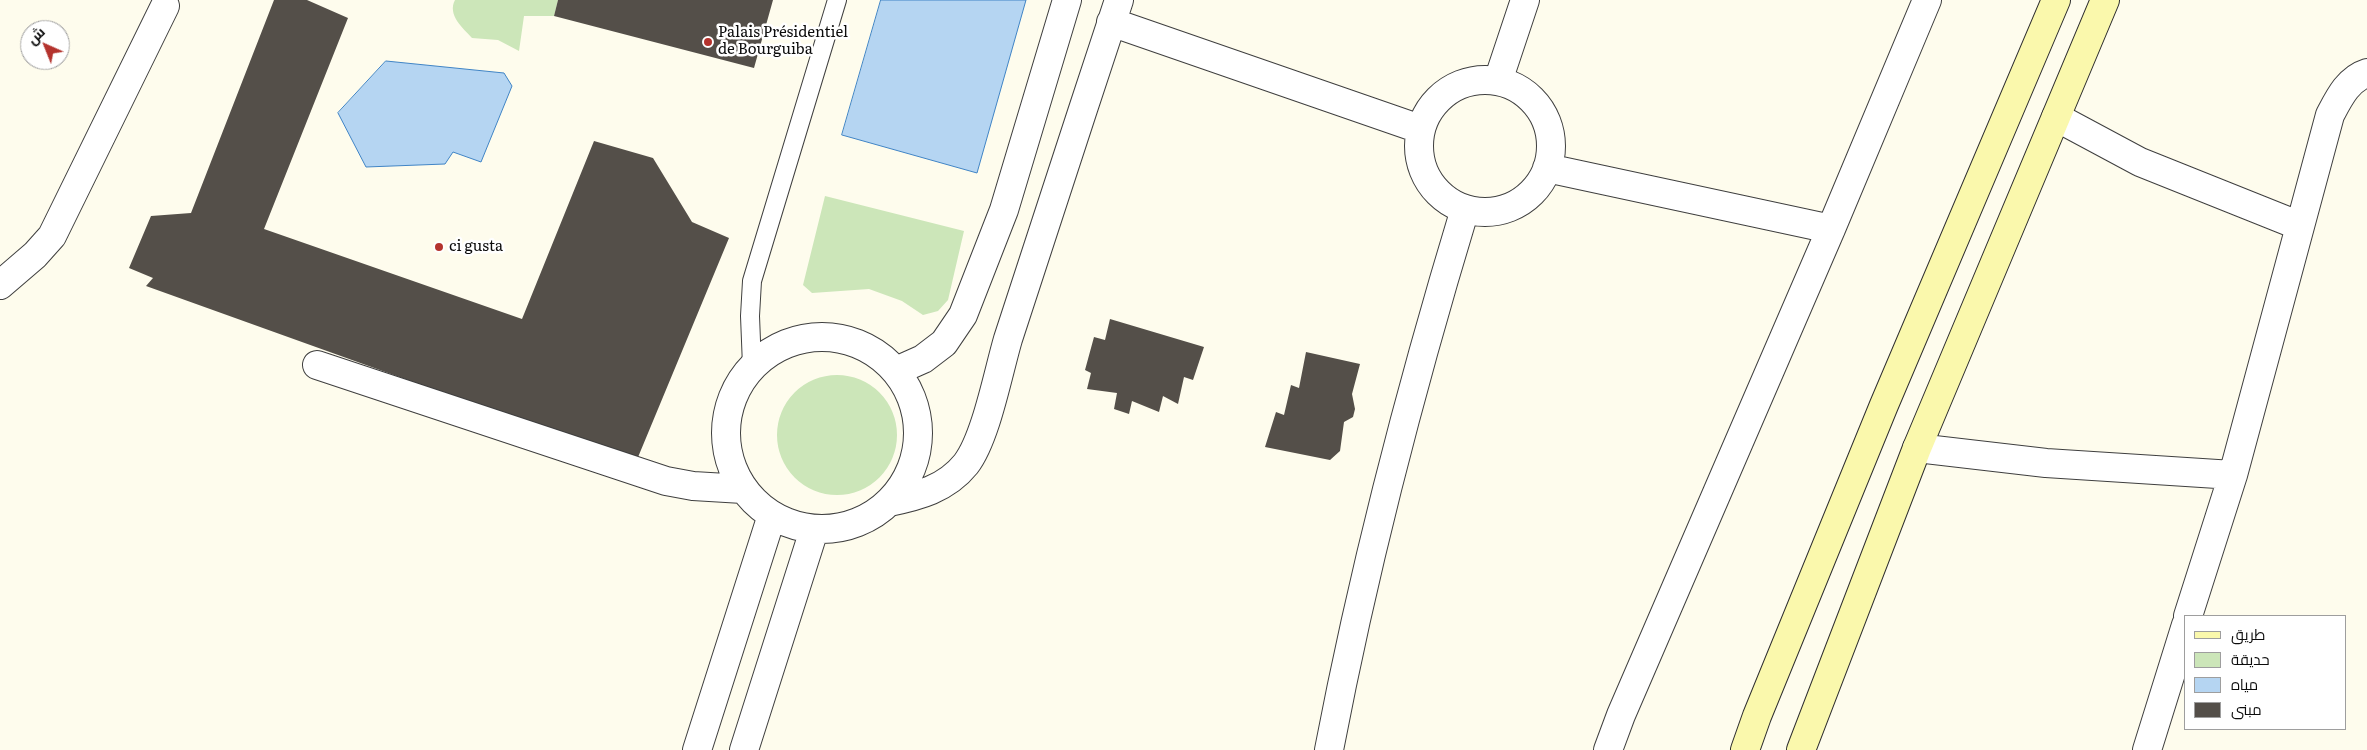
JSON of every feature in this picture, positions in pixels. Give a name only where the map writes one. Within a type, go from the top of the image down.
[{"type":"main road","points":[[1745,750],[1757,716],[1884,405],[2056,0]]},
{"type":"main road","points":[[1801,750],[1917,448],[2105,0]]},
{"type":"street","points":[[896,371],[923,359],[944,343],[963,315],[1004,210],[1067,0]]},
{"type":"street","points":[[1498,80],[1525,0]]},
{"type":"street","points":[[1608,750],[1624,706],[1831,229],[1927,0]]},
{"type":"street","points":[[0,284],[36,255],[52,236],[165,6]]},
{"type":"street","points":[[889,502],[909,475],[917,451],[917,418],[912,399],[896,371],[857,343],[825,337],[798,340],[767,354],[752,366],[734,393],[725,427],[725,444],[742,489],[772,515],[794,526],[814,530],[834,529],[859,522],[889,502],[931,491],[948,482],[966,464],[979,440],[1008,340],[1115,11],[1420,129]]},
{"type":"street","points":[[2188,615],[2233,475],[2330,115],[2342,92],[2361,75],[2367,73]]},
{"type":"street","points":[[1474,80],[1498,80],[1519,88],[1536,104],[1545,116],[1551,139],[1547,168],[1536,188],[1513,206],[1490,212],[1465,209],[1448,202],[1433,188],[1422,168],[1418,146],[1420,129],[1430,108],[1447,92],[1474,80]]},
{"type":"street","points":[[2056,117],[2140,162],[2300,226]]},
{"type":"street","points":[[1547,168],[1831,229]]},
{"type":"street","points":[[1329,750],[1378,527],[1433,317],[1465,209]]},
{"type":"street","points":[[317,365],[666,480],[693,486],[742,489]]},
{"type":"street","points":[[1917,448],[2046,463],[2233,475]]},
{"type":"street","points":[[697,750],[772,515]]},
{"type":"street","points":[[744,750],[814,530]]},
{"type":"street","points":[[2147,750],[2184,631]]},
{"type":"lane","points":[[752,366],[750,316],[752,281],[837,0]]},
{"type":"green space","points":[[455,0],[558,0],[554,16],[524,16],[519,51],[498,40],[472,38],[454,16],[453,6]]},
{"type":"green space","points":[[825,196],[964,231],[948,300],[938,311],[923,315],[902,301],[869,289],[812,293],[803,285]]},
{"type":"green space","points":[[837,375],[860,379],[880,392],[893,412],[897,435],[893,458],[880,478],[860,491],[837,495],[814,491],[794,478],[781,458],[777,435],[781,412],[794,392],[814,379]]},
{"type":"water","points":[[881,0],[1026,0],[977,173],[842,135]]},
{"type":"water","points":[[386,61],[504,73],[512,86],[481,162],[453,152],[445,164],[366,167],[338,113]]},
{"type":"building","points":[[274,0],[307,0],[348,18],[264,229],[522,319],[594,141],[653,158],[692,222],[729,238],[636,462],[146,286],[153,278],[129,268],[151,216],[191,213]]},
{"type":"building","name":"Palais Présidentiel de Bourguiba","points":[[558,0],[773,0],[754,68],[554,16]]},
{"type":"building","points":[[1110,319],[1204,347],[1193,380],[1184,377],[1178,404],[1163,396],[1159,412],[1132,401],[1129,414],[1114,409],[1117,393],[1087,389],[1091,373],[1085,370],[1094,337],[1105,340]]},
{"type":"building","points":[[1306,352],[1360,364],[1352,394],[1355,409],[1353,417],[1344,422],[1340,451],[1330,460],[1265,447],[1276,412],[1284,415],[1291,385],[1299,388]]},
{"type":"place","name":"Palais Présidentiel de Bourguiba","points":[[708,42]]},
{"type":"place","name":"ci gusta","points":[[439,247]]}]
